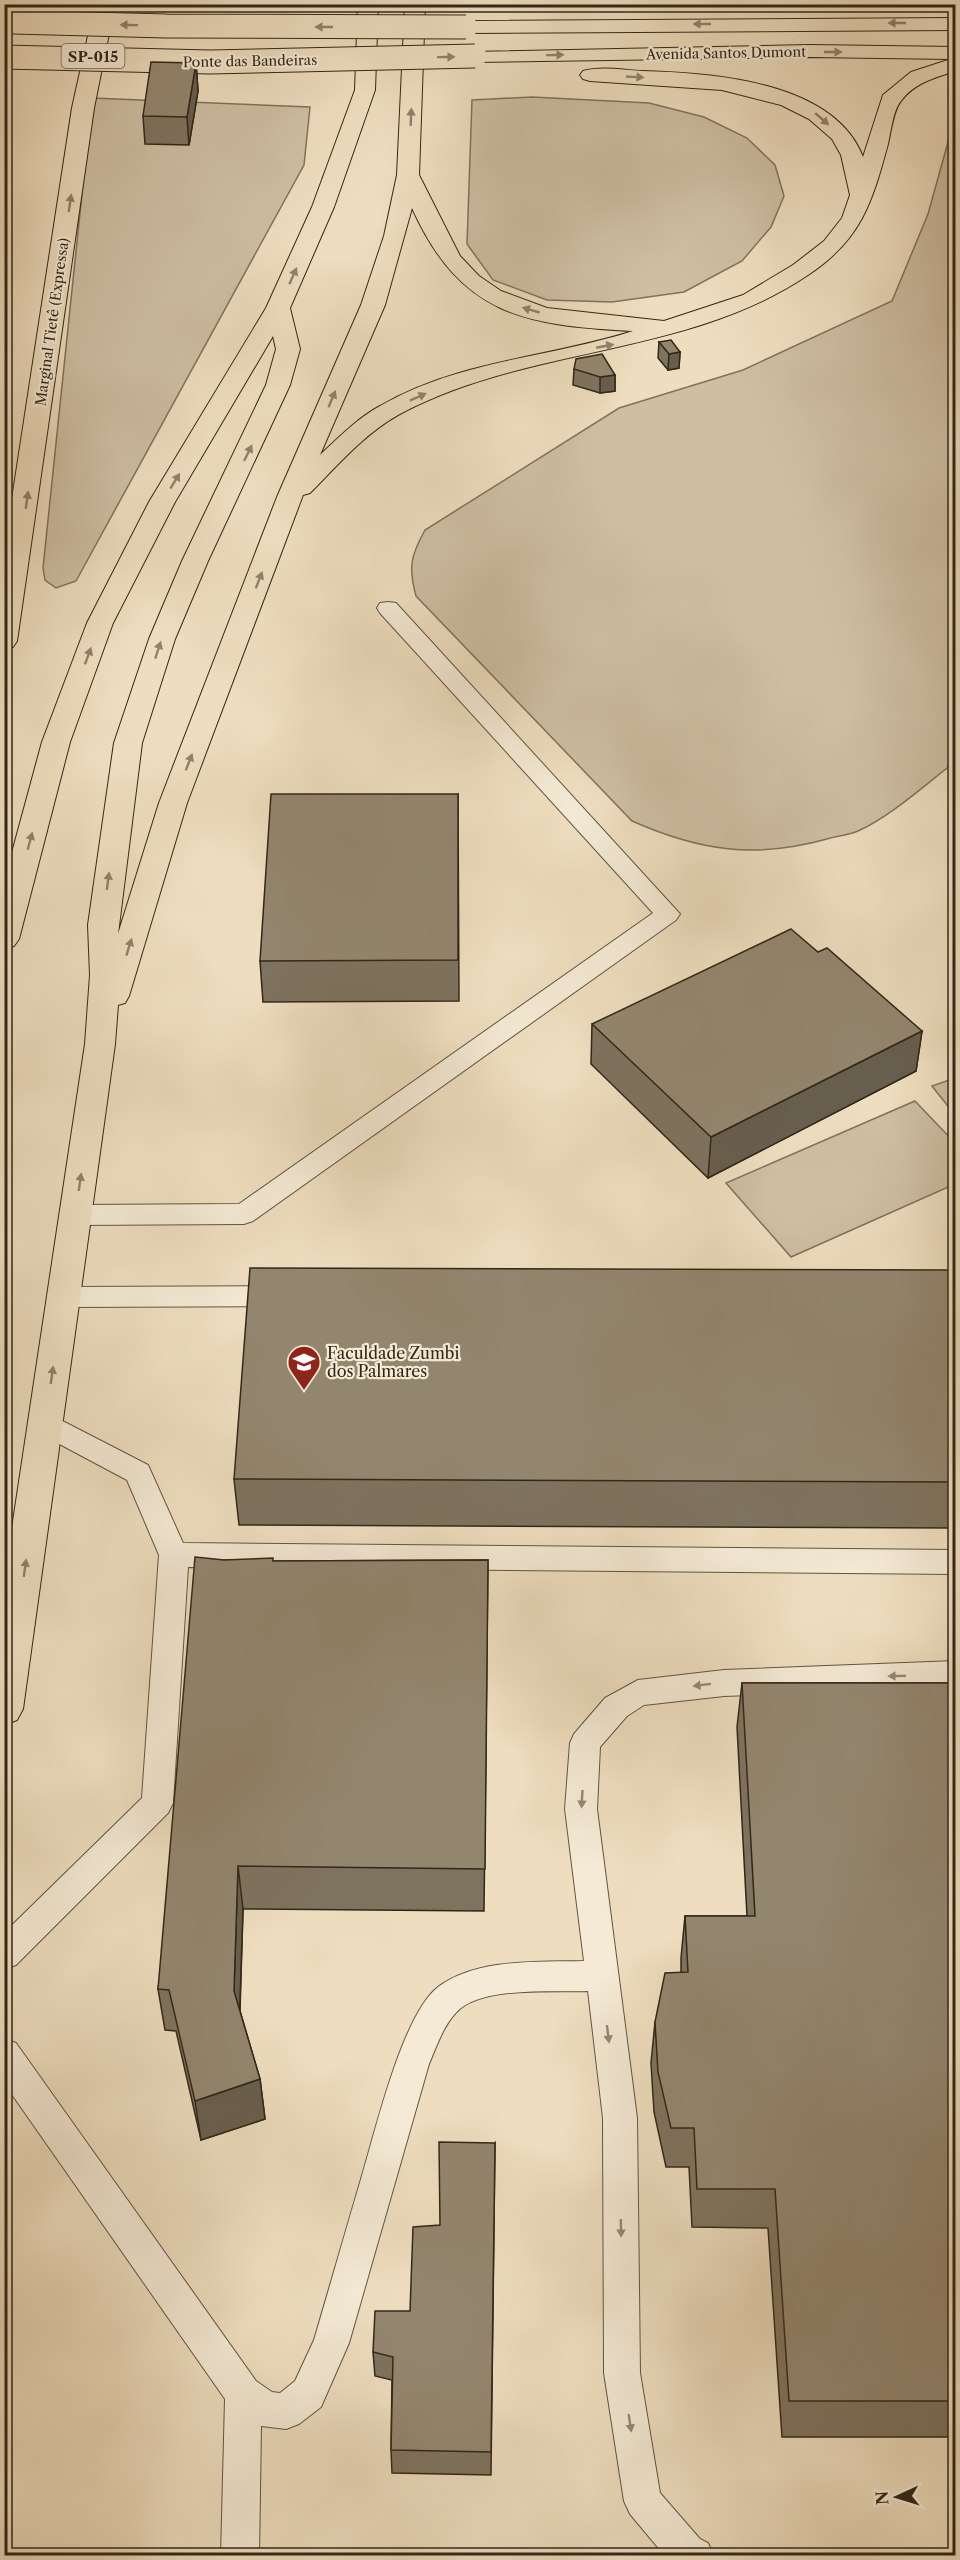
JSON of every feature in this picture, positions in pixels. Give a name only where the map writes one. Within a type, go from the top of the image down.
[{"type":"highway","name":"Marginal Tietê (Expressa)","points":[[4,641],[83,108],[105,4]]},
{"type":"highway","points":[[4,939],[56,742],[100,623],[162,502],[278,309],[323,207],[365,90],[369,48],[368,4]]},
{"type":"highway","points":[[100,1044],[173,803],[290,497],[373,305],[395,236],[408,175],[415,4]]},
{"type":"highway","points":[[476,26],[517,8]]},
{"type":"highway","name":"Avenida Santos Dumont","points":[[476,26],[859,14],[956,24]]},
{"type":"highway","name":"Ponte das Bandeiras","points":[[4,22],[166,26],[476,26]]},
{"type":"highway","name":"Avenida Santos Dumont","points":[[486,56],[810,51],[956,53]]},
{"type":"highway","points":[[486,56],[518,69],[538,72],[718,84],[779,97],[811,110],[841,136],[853,160],[861,195]]},
{"type":"highway","name":"Ponte das Bandeiras","points":[[4,57],[210,62],[486,56]]},
{"type":"highway","points":[[290,497],[354,437],[388,411],[476,374],[615,344],[751,300],[801,270],[839,237],[853,219],[890,99],[918,76],[956,64]]},
{"type":"highway","points":[[408,175],[436,234],[452,261],[470,280],[496,297],[550,316],[672,326]]},
{"type":"highway","points":[[4,1709],[100,1044],[105,975],[103,925],[128,743],[166,630],[278,385],[288,348],[278,309]]},
{"type":"lane","points":[[75,1215],[244,1214],[668,914],[388,608]]},
{"type":"lane","points":[[64,1297],[314,1296]]},
{"type":"lane","points":[[4,1955],[157,1803],[174,1555],[138,1473],[45,1423]]},
{"type":"lane","points":[[174,1555],[956,1562]]},
{"type":"lane","points":[[695,2556],[687,2553],[643,2501],[622,2373],[620,2118],[600,1976],[581,1809],[585,1743],[616,1707],[638,1693],[724,1683],[956,1674]]},
{"type":"lane","points":[[4,2054],[243,2394],[266,2410],[286,2411],[308,2394],[331,2343],[412,2063],[430,2025],[449,1997],[473,1987],[530,1976],[600,1976]]},
{"type":"lane","points":[[240,2556],[243,2394]]},
{"type":"shaded area","points":[[532,97],[649,103],[704,117],[747,138],[775,165],[784,196],[771,227],[742,261],[684,292],[612,302],[547,300],[493,280],[467,244],[472,100]]},
{"type":"shaded area","points":[[92,98],[310,107],[304,165],[76,581],[56,588],[45,580],[43,568]]},
{"type":"shaded area","points":[[955,117],[955,762],[895,809],[870,825],[851,834],[801,845],[776,849],[728,849],[681,839],[632,821],[416,596],[412,562],[417,547],[425,530],[619,408],[743,370],[892,301],[928,214]]},
{"type":"shaded area","points":[[956,1078],[955,1115],[932,1086]]},
{"type":"shaded area","points":[[915,1101],[955,1143],[955,1184],[791,1257],[726,1183]]},
{"type":"building","points":[[151,62],[196,63],[187,117],[143,116]]},
{"type":"building","points":[[671,340],[680,352],[669,354],[659,342]]},
{"type":"building","points":[[602,354],[615,375],[600,377],[574,369],[576,359]]},
{"type":"building","points":[[271,794],[458,794],[458,960],[260,961]]},
{"type":"building","points":[[791,929],[818,952],[827,948],[922,1031],[711,1137],[592,1024]]},
{"type":"building","points":[[250,1268],[956,1270],[956,1482],[234,1479]]},
{"type":"building","points":[[195,1557],[224,1560],[273,1558],[273,1561],[488,1560],[485,1869],[238,1866],[234,1991],[260,2079],[195,2101],[169,1990],[158,1989]]},
{"type":"building","points":[[742,1683],[956,1683],[956,2401],[789,2401],[775,2189],[697,2189],[694,2128],[671,2128],[658,2072],[655,2022],[665,1973],[688,1972],[685,1916],[755,1916]]},
{"type":"building","points":[[439,2142],[495,2143],[491,2452],[391,2450],[393,2357],[373,2352],[375,2311],[410,2311],[413,2227],[440,2225]]},
{"type":"place","name":"Faculdade Zumbi dos Palmares","points":[[304,1391]]}]
